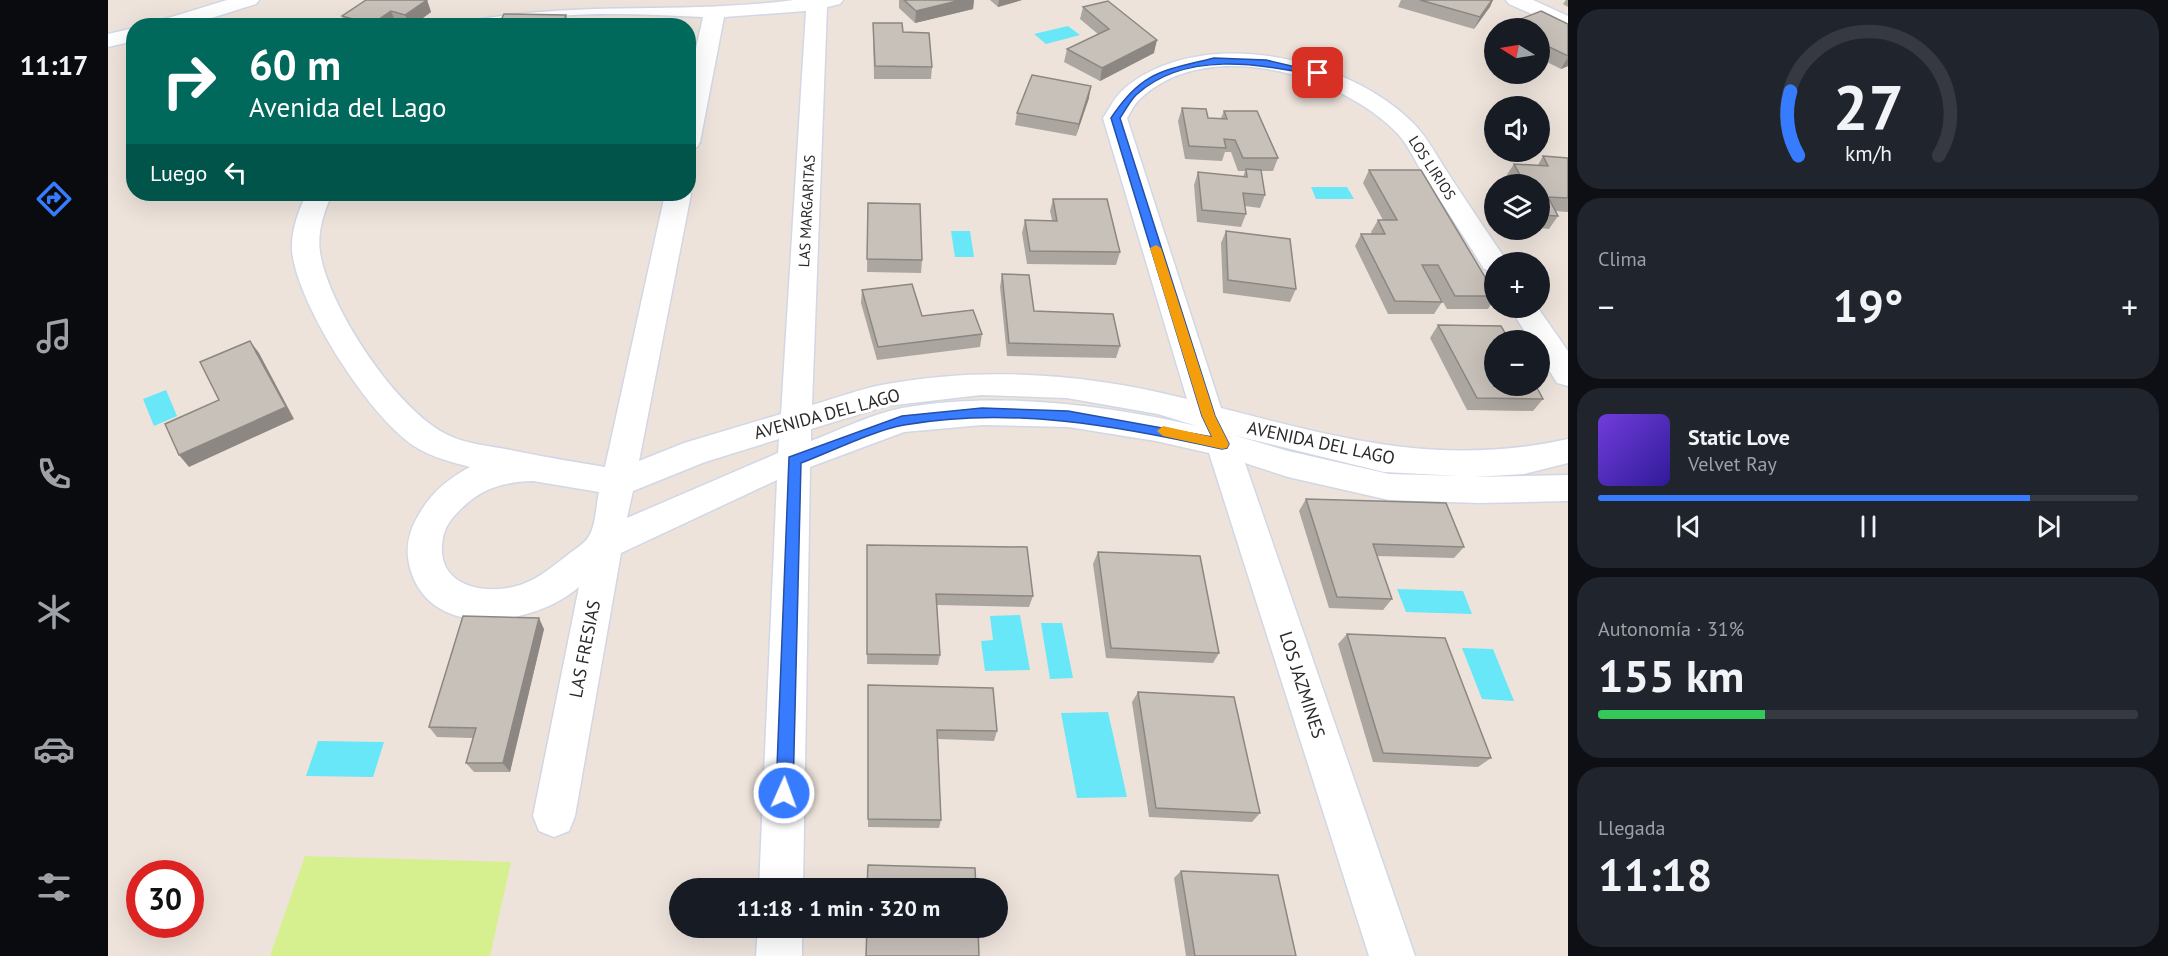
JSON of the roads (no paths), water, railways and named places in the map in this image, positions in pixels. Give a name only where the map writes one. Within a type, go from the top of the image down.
[{"type":"street","points":[[189,18],[249,0]]},
{"type":"street","points":[[1516,0],[1568,24]]},
{"type":"street","points":[[484,18],[524,4],[548,2],[584,1],[715,11],[763,10],[825,2]]},
{"type":"street","name":"LAS MARGARITAS","points":[[798,420],[825,2]]},
{"type":"street","points":[[696,103],[715,11]]},
{"type":"street","points":[[108,41],[126,36]]},
{"type":"street","name":"LOS LIRIOS","points":[[1215,430],[1115,118],[1132,94],[1161,74],[1214,61],[1266,62],[1318,73],[1367,96],[1406,129],[1487,252]]},
{"type":"street","points":[[316,201],[312,208],[306,250],[314,282],[349,347],[393,410],[427,438],[475,456],[543,470]]},
{"type":"street","points":[[620,482],[677,201]]},
{"type":"street","points":[[1531,318],[1568,375]]},
{"type":"street","name":"AVENIDA DEL LAGO","points":[[1568,451],[1524,461],[1470,464],[1384,459],[1313,444],[1215,430],[1156,429],[1068,416],[982,413],[902,420],[794,460],[591,555],[556,585],[538,594],[499,605],[471,604],[447,594],[430,577],[424,556],[426,533],[438,511],[456,492],[480,477],[507,469],[543,470],[620,482],[695,452],[886,396],[981,384],[1067,387],[1158,403],[1215,430],[1287,464],[1389,487],[1479,490],[1568,488]]},
{"type":"street","points":[[781,878],[794,460],[798,420]]},
{"type":"street","name":"LOS JAZMINES","points":[[1215,430],[1392,956]]},
{"type":"street","name":"AVENIDA DEL LAGO","points":[[543,470],[571,480],[584,493],[592,509],[593,527],[588,547],[591,555]]},
{"type":"street","name":"LAS FRESIAS","points":[[554,816],[591,555],[620,482]]},
{"type":"street","points":[[779,956],[780,938]]},
{"type":"water","points":[[1068,26],[1080,35],[1046,44],[1034,34]]},
{"type":"water","points":[[1311,187],[1347,187],[1354,199],[1316,199]]},
{"type":"water","points":[[951,231],[970,231],[974,257],[955,257]]},
{"type":"water","points":[[166,390],[177,416],[154,426],[143,399]]},
{"type":"water","points":[[1397,589],[1463,591],[1472,614],[1406,612]]},
{"type":"water","points":[[1020,615],[1030,670],[985,671],[981,641],[993,640],[990,616]]},
{"type":"water","points":[[1041,623],[1062,623],[1073,678],[1050,679]]},
{"type":"water","points":[[1462,648],[1493,649],[1514,701],[1482,699]]},
{"type":"water","points":[[1108,712],[1127,797],[1077,798],[1061,713]]},
{"type":"water","points":[[318,741],[384,742],[373,777],[306,776]]}]
